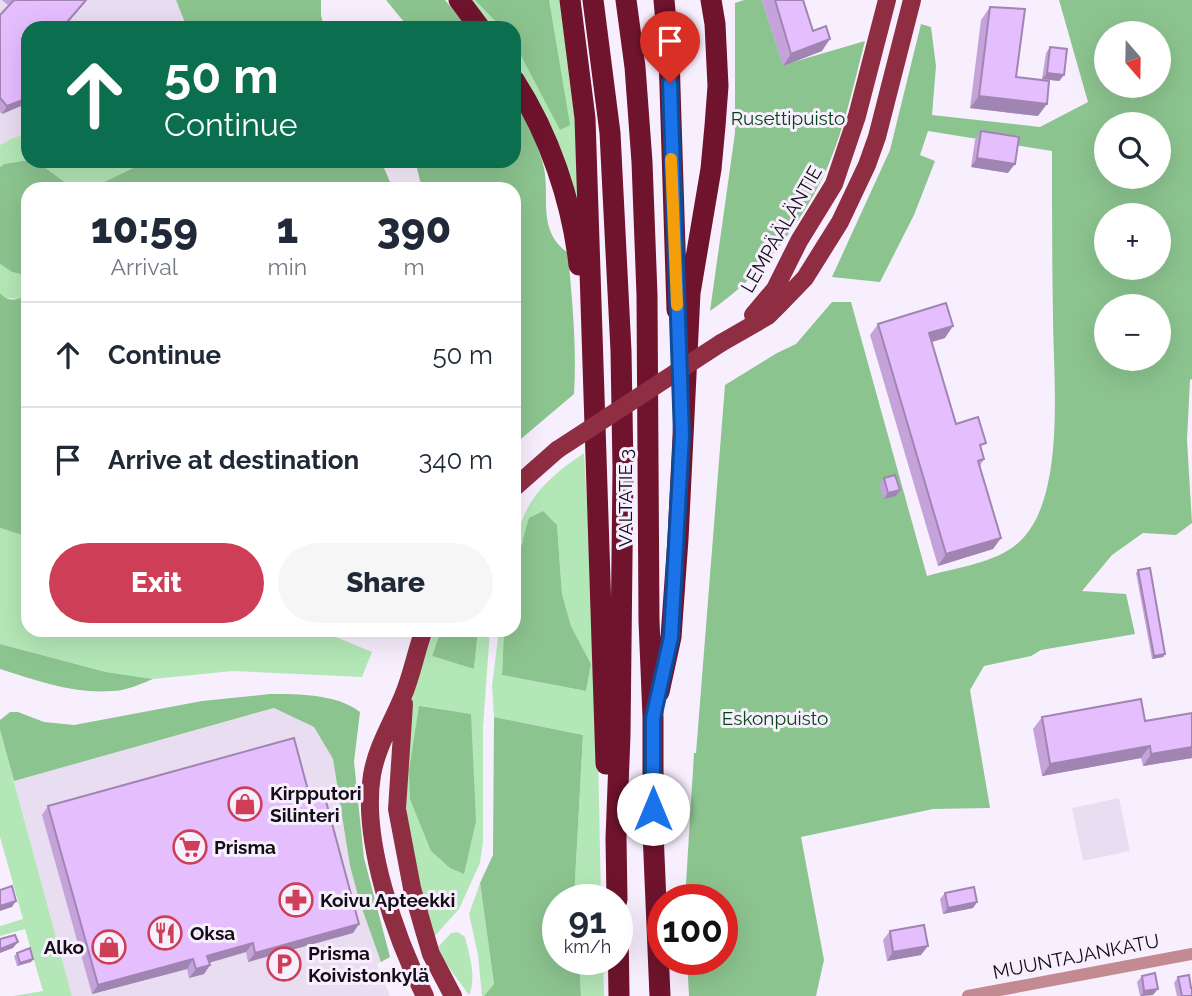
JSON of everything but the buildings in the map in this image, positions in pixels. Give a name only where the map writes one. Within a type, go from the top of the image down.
[{"type":"highway","points":[[458,0],[474,21]]},
{"type":"highway","points":[[570,0],[585,118],[607,802],[616,838]]},
{"type":"highway","name":"VALTATIE 3","points":[[593,0],[610,133],[621,351],[623,469],[617,884]]},
{"type":"highway","name":"VALTATIE 3","points":[[626,0],[635,67],[642,162],[647,295],[653,832],[660,996]]},
{"type":"highway","points":[[635,0],[635,67]]},
{"type":"highway","points":[[664,0],[669,56],[682,435]]},
{"type":"highway","points":[[653,718],[671,637],[690,293],[711,169],[715,127],[717,75],[711,0]]},
{"type":"highway","points":[[521,92],[540,125],[568,207],[578,249],[592,376]]},
{"type":"highway","points":[[619,975],[619,996]]},
{"type":"main road","name":"LEMPÄÄLÄNTIE","points":[[722,343],[771,295],[834,184],[857,116],[887,0]]},
{"type":"main road","name":"LEMPÄÄLÄNTIE","points":[[521,482],[557,450],[768,316],[805,278],[839,222],[867,165],[877,137],[912,0]]},
{"type":"main road","points":[[422,637],[404,694],[378,750],[372,777],[371,806],[374,839],[385,896],[397,934],[425,996]]},
{"type":"main road","points":[[404,694],[397,809],[412,888],[427,941],[453,996]]},
{"type":"street","name":"MUUNTAJANKATU","points":[[968,996],[1192,954]]},
{"type":"shaded area","points":[[0,0],[176,0],[184,21],[21,21],[21,135],[0,145]]},
{"type":"shaded area","name":"Prisma","points":[[275,708],[314,727],[333,759],[350,866],[381,962],[377,964],[390,996],[72,996],[14,781]]},
{"type":"shaded area","points":[[1119,798],[1130,851],[1083,861],[1072,808]]},
{"type":"green space","points":[[176,0],[321,0],[322,21],[184,21]]},
{"type":"green space","points":[[386,0],[445,0],[462,21],[403,21]]},
{"type":"green space","points":[[465,0],[562,0],[576,113],[582,222],[521,84],[521,21],[482,21]]},
{"type":"green space","points":[[475,0],[549,0],[570,125],[560,130],[521,55],[521,21],[495,21]]},
{"type":"green space","name":"Rusettipuisto","points":[[762,0],[783,65],[865,41],[834,151],[806,208],[763,265],[710,311],[735,133],[735,3]]},
{"type":"green space","name":"Eskonpuisto","points":[[1059,0],[1192,0],[1192,379],[1187,440],[1192,523],[1176,535],[1143,533],[1112,555],[1082,591],[1126,594],[1135,634],[1041,650],[1031,656],[984,666],[970,690],[990,808],[933,809],[801,837],[824,960],[816,996],[689,996],[688,975],[738,975],[738,884],[686,884],[694,753],[725,385],[796,344],[832,302],[851,302],[927,576],[979,563],[1015,546],[1037,516],[1052,462],[1055,400],[1052,151],[928,131],[920,155],[935,161],[914,215],[880,282],[832,277],[890,150],[921,24],[931,27],[936,66],[932,115],[1040,127],[1088,102]]},
{"type":"green space","points":[[521,111],[544,168],[548,225],[558,244],[568,253],[575,358],[574,394],[521,439],[521,182],[420,182],[417,168],[521,168]]},
{"type":"green space","points":[[21,135],[21,161],[0,167],[0,145]]},
{"type":"green space","points":[[21,161],[21,168],[46,168],[65,182],[21,182],[21,274],[0,264],[0,167]]},
{"type":"green space","points":[[46,168],[133,168],[104,182],[65,182]]},
{"type":"green space","points":[[133,168],[384,168],[390,182],[104,182]]},
{"type":"green space","points":[[0,264],[21,274],[21,298],[4,298],[0,293]]},
{"type":"green space","points":[[0,293],[13,300],[21,298],[21,535],[0,528]]},
{"type":"green space","points":[[584,453],[596,656],[601,884],[575,884],[583,735],[494,717],[492,686],[498,637],[504,637],[502,675],[586,691],[591,664],[571,626],[562,594],[557,526],[522,540],[521,543],[521,524],[525,514],[532,500],[554,475]]},
{"type":"green space","points":[[543,511],[557,525],[562,594],[571,626],[591,664],[586,691],[502,675],[504,637],[521,637],[521,546],[529,518]]},
{"type":"green space","points":[[0,528],[21,535],[21,637],[336,637],[372,652],[362,677],[233,671],[153,679],[106,672],[0,644]]},
{"type":"green space","points":[[432,637],[439,637],[432,656],[474,669],[477,637],[489,637],[483,727],[483,842],[480,863],[459,909],[434,937],[407,834],[405,753],[413,692]]},
{"type":"green space","points":[[439,637],[477,637],[474,669],[432,656]]},
{"type":"green space","points":[[0,644],[106,672],[153,679],[126,689],[106,691],[60,687],[0,669]]},
{"type":"green space","points":[[270,694],[329,698],[360,712],[354,762],[364,858],[390,957],[381,962],[350,866],[333,759],[314,727],[274,708],[14,781],[0,730],[0,720],[10,712],[18,712],[44,722],[74,725],[202,701]]},
{"type":"green space","points":[[419,706],[471,714],[476,821],[464,874],[450,868],[431,851],[410,799],[409,771]]},
{"type":"green space","points":[[494,717],[583,735],[575,884],[542,884],[542,975],[580,975],[581,996],[484,996],[494,984],[480,883],[493,855]]},
{"type":"green space","points":[[0,730],[72,996],[13,996],[43,991],[25,929],[0,936],[0,926],[23,919],[0,837]]},
{"type":"green space","points":[[480,883],[494,984],[484,996],[469,914]]},
{"type":"green space","points":[[458,932],[465,937],[472,966],[469,995],[444,961],[438,947],[451,933]]},
{"type":"green space","points":[[580,975],[603,975],[604,996],[581,996]]},
{"type":"slow traffic","points":[[671,159],[677,305]]},
{"type":"place","name":"Kirpputori Silinteri","points":[[245,804]]},
{"type":"place","name":"Prisma","points":[[190,847]]},
{"type":"place","name":"Koivu Apteekki","points":[[296,900]]},
{"type":"place","name":"Oksa","points":[[165,933]]},
{"type":"place","name":"Alko","points":[[109,947]]},
{"type":"place","name":"Prisma Koivistonkylä","points":[[284,964]]},
{"type":"route","points":[[653,809],[653,718],[671,637],[682,435],[670,83]]}]
